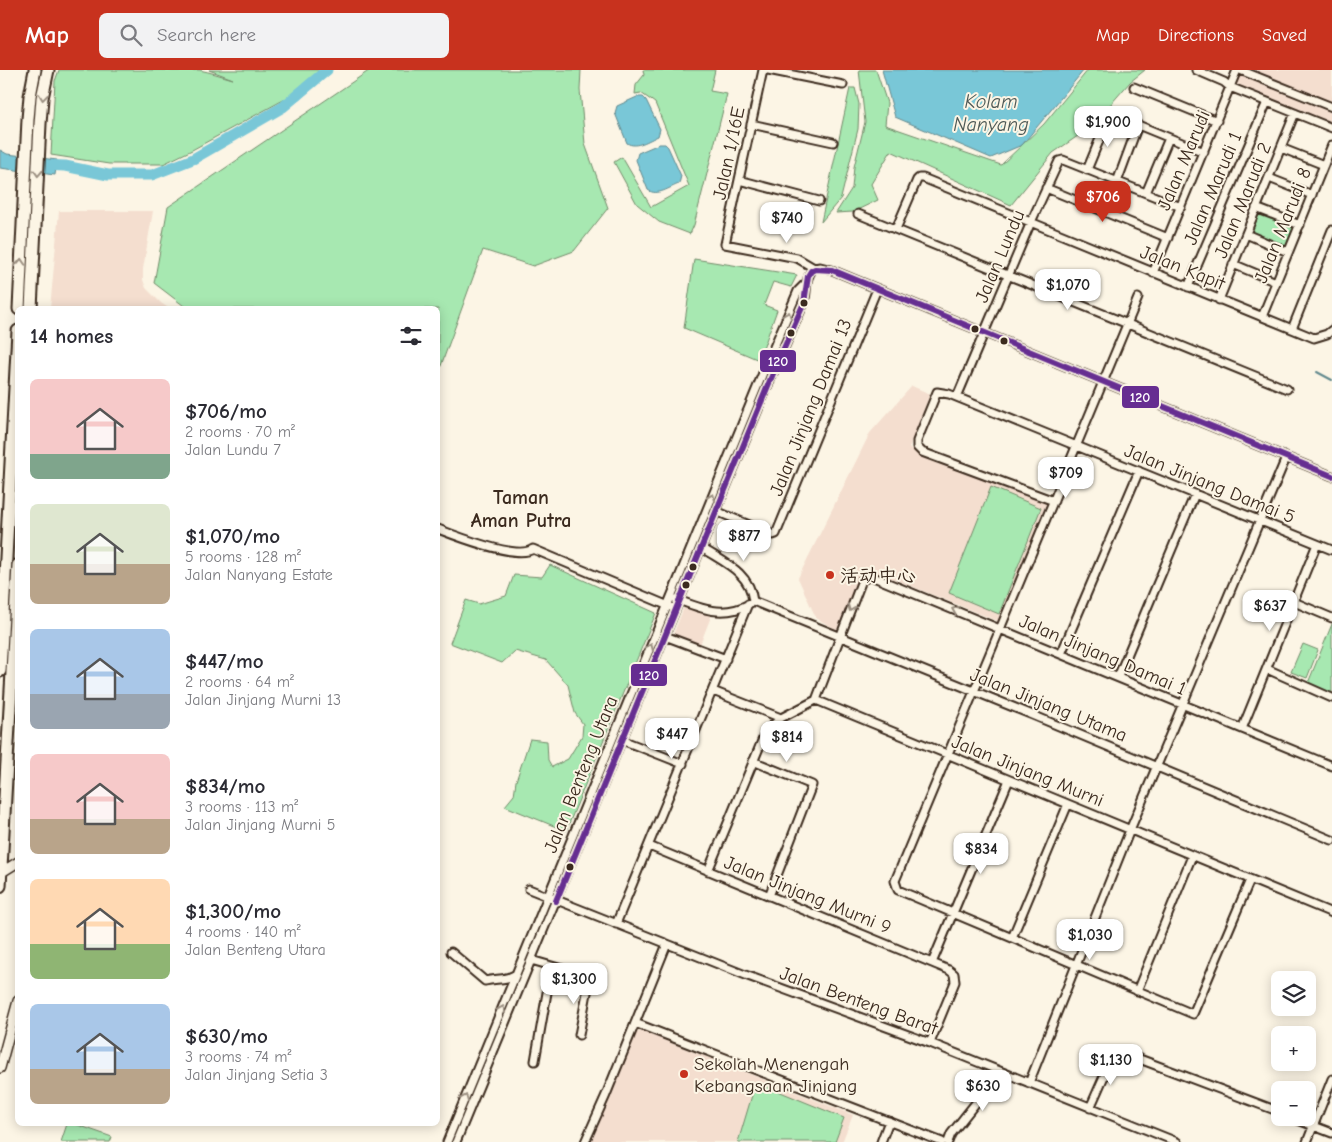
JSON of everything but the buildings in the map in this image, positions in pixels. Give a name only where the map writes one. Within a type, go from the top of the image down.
[{"type":"highway","points":[[19,306],[28,119],[35,70]]},
{"type":"highway","points":[[31,306],[40,124],[42,98],[48,70]]},
{"type":"highway","points":[[0,671],[15,388]]},
{"type":"highway","points":[[0,886],[15,668]]},
{"type":"street","name":"Jalan 1/16E","points":[[763,70],[725,244],[797,258],[814,268]]},
{"type":"street","points":[[768,70],[843,85]]},
{"type":"street","points":[[1196,70],[1224,82],[1230,87],[1332,128]]},
{"type":"street","points":[[1238,70],[1332,107]]},
{"type":"street","name":"Jalan Marudi","points":[[1153,273],[1238,70]]},
{"type":"street","points":[[1134,87],[1217,120]]},
{"type":"street","name":"Jalan Marudi 1","points":[[1188,287],[1266,102]]},
{"type":"street","name":"Jalan Marudi 2","points":[[1219,300],[1295,113]]},
{"type":"street","points":[[1181,207],[1087,170],[1108,119],[1111,116],[1116,116],[1204,152]]},
{"type":"street","points":[[752,124],[833,142]]},
{"type":"street","points":[[1117,182],[1138,125]]},
{"type":"street","points":[[1146,193],[1169,138]]},
{"type":"street","name":"Jalan Marudi 8","points":[[1262,317],[1332,144]]},
{"type":"street","points":[[1281,148],[1324,165]]},
{"type":"street","name":"Jalan Lundu","points":[[957,397],[1056,165],[1059,161],[1063,160],[1087,170]]},
{"type":"street","name":"Jalan Kapit","points":[[896,229],[917,180],[923,178],[1314,338],[1328,334],[1332,330]]},
{"type":"street","points":[[1269,178],[1312,195]]},
{"type":"street","points":[[739,180],[819,201]]},
{"type":"street","points":[[1046,188],[1168,238]]},
{"type":"street","points":[[1256,208],[1300,225]]},
{"type":"street","points":[[858,214],[1287,389]]},
{"type":"street","points":[[1292,329],[1332,230]]},
{"type":"street","points":[[1246,234],[1288,252]]},
{"type":"street","points":[[1233,264],[1276,282]]},
{"type":"street","points":[[814,268],[820,267],[832,270],[1332,476]]},
{"type":"street","name":"Jalan Benteng Utara","points":[[456,1142],[804,302],[808,276],[814,268]]},
{"type":"street","name":"Jalan Benteng Utara","points":[[447,1142],[765,368],[798,291],[806,283]]},
{"type":"street","name":"Jalan Jinjang Damai 13","points":[[716,511],[773,535],[776,534],[877,289]]},
{"type":"street","points":[[1138,298],[896,881],[898,890],[1194,1014],[1250,880]]},
{"type":"street","name":"Jalan Jinjang Damai 5","points":[[1054,500],[922,452],[917,447],[917,441],[937,392],[950,394],[1332,550]]},
{"type":"street","points":[[1029,1083],[1130,830],[1286,458]]},
{"type":"street","points":[[1062,654],[1139,471]]},
{"type":"street","points":[[1118,677],[1195,494]]},
{"type":"street","points":[[440,530],[482,545],[514,552],[523,553],[533,549],[676,610]]},
{"type":"street","points":[[1242,728],[1317,544]]},
{"type":"street","points":[[616,924],[750,602],[752,592],[746,580],[736,569],[702,548]]},
{"type":"street","name":"Jalan Jinjang Damai 1","points":[[840,637],[862,580],[871,576],[1332,766]]},
{"type":"street","points":[[671,597],[713,612],[727,612],[740,609],[750,602]]},
{"type":"street","name":"Jalan Jinjang Utama","points":[[750,602],[974,691],[1332,840]]},
{"type":"street","points":[[1294,602],[1332,618]]},
{"type":"street","points":[[665,636],[726,660]]},
{"type":"street","points":[[708,871],[766,731],[781,718],[816,700],[840,637]]},
{"type":"street","points":[[1267,669],[1332,698]]},
{"type":"street","points":[[713,691],[781,718]]},
{"type":"street","name":"Jalan Jinjang Murni","points":[[816,700],[1332,913]]},
{"type":"street","points":[[622,740],[683,764]]},
{"type":"street","points":[[753,761],[812,786],[769,896]]},
{"type":"street","points":[[932,963],[1009,780]]},
{"type":"street","points":[[1012,938],[1068,804]]},
{"type":"street","points":[[571,838],[580,842]]},
{"type":"street","name":"Jalan Jinjang Murni 9","points":[[648,846],[949,970],[954,974],[955,982],[930,1043]]},
{"type":"street","points":[[1137,991],[1192,856]]},
{"type":"street","points":[[2,872],[15,864]]},
{"type":"street","name":"Jalan Benteng Barat","points":[[529,890],[748,976],[930,1043],[1177,1142]]},
{"type":"street","points":[[585,1142],[667,944]]},
{"type":"street","points":[[451,952],[485,981],[510,979],[517,974]]},
{"type":"street","points":[[531,960],[590,977],[579,1035]]},
{"type":"street","points":[[534,1061],[548,987],[555,968]]},
{"type":"street","points":[[0,1068],[15,1012]]},
{"type":"street","points":[[635,1023],[942,1142]]},
{"type":"street","points":[[1090,1108],[1113,1056],[1121,1052],[1271,1109]]},
{"type":"street","points":[[948,1142],[952,1134],[990,1085],[998,1071]]},
{"type":"street","points":[[1316,1119],[1332,1079]]},
{"type":"street","points":[[881,1142],[889,1122]]},
{"type":"street","points":[[1307,1142],[1313,1126],[1332,1133]]},
{"type":"shaded area","points":[[1240,70],[1332,70],[1332,125],[1233,86]]},
{"type":"shaded area","points":[[59,211],[153,211],[143,269],[143,280],[146,288],[166,306],[50,306]]},
{"type":"shaded area","points":[[912,386],[930,394],[909,448],[1047,502],[1000,622],[864,567],[837,630],[816,618],[798,578],[870,433]]},
{"type":"shaded area","points":[[685,605],[712,614],[699,647],[672,637]]},
{"type":"shaded area","name":"Sekolah Menengah Kebangsaan Jinjang","points":[[641,1031],[853,1115],[842,1142],[591,1142],[635,1033]]},
{"type":"green space","points":[[59,70],[199,70],[233,79],[209,70],[322,70],[298,92],[163,164],[109,164],[51,155],[55,81]]},
{"type":"green space","points":[[370,70],[581,70],[580,90],[585,144],[608,208],[574,251],[533,266],[483,250],[440,368],[440,306],[184,306],[154,283],[168,207]]},
{"type":"green space","points":[[643,70],[715,70],[710,91],[727,94],[694,225],[690,234],[659,222],[637,204],[614,162],[622,157],[651,207],[689,186],[655,103],[641,93],[635,94],[636,85],[644,75]]},
{"type":"green space","points":[[859,70],[876,70],[887,103],[885,125],[1001,165],[1044,124],[1088,70],[1145,70],[1130,82],[1091,127],[1053,153],[1011,205],[891,151],[871,184],[878,200],[853,212],[836,213],[852,188],[854,167],[865,122]]},
{"type":"green space","points":[[850,88],[855,88],[859,104],[858,129],[841,198],[821,222]]},
{"type":"green space","points":[[1259,212],[1296,227],[1287,248],[1251,232]]},
{"type":"green space","points":[[694,259],[797,275],[791,287],[773,282],[764,305],[777,310],[759,360],[684,328]]},
{"type":"green space","points":[[991,487],[1041,508],[999,614],[949,593]]},
{"type":"green space","points":[[550,565],[656,613],[566,831],[505,806],[514,795],[516,781],[530,739],[547,741],[548,760],[552,767],[568,759],[582,736],[583,724],[575,713],[568,685],[546,660],[515,651],[502,663],[450,643],[466,600],[479,604],[506,596],[514,575],[542,577]]},
{"type":"green space","points":[[1332,624],[1332,694],[1308,683]]},
{"type":"green space","points":[[1303,644],[1318,650],[1307,678],[1291,672]]},
{"type":"green space","points":[[756,1082],[844,1118],[835,1142],[738,1142]]},
{"type":"green space","points":[[66,1126],[81,1126],[112,1137],[110,1142],[61,1142]]},
{"type":"water","name":"Kolam Nanyang","points":[[882,70],[1084,70],[1022,145],[991,158],[895,117]]},
{"type":"water","points":[[637,97],[643,97],[646,100],[660,129],[658,136],[642,143],[631,145],[627,143],[615,113],[617,106]]},
{"type":"water","points":[[659,144],[665,144],[668,147],[681,176],[679,184],[664,191],[652,192],[648,190],[636,160],[638,153]]},
{"type":"water","points":[[0,150],[7,154],[57,160],[55,175],[0,168]]},
{"type":"waterway","points":[[42,165],[65,166],[108,175],[152,175],[193,159],[283,107],[327,70]]},
{"type":"waterway","points":[[1317,372],[1332,380]]},
{"type":"transit line","name":"120","points":[[556,901],[774,371],[804,303],[808,276],[811,271],[815,269],[832,270],[1332,476]]},
{"type":"place","name":"活动中心","points":[[830,575]]},
{"type":"place","name":"Sekolah Menengah Kebangsaan Jinjang","points":[[684,1074]]},
{"type":"district","name":"Taman Aman Putra","points":[[521,508]]}]
